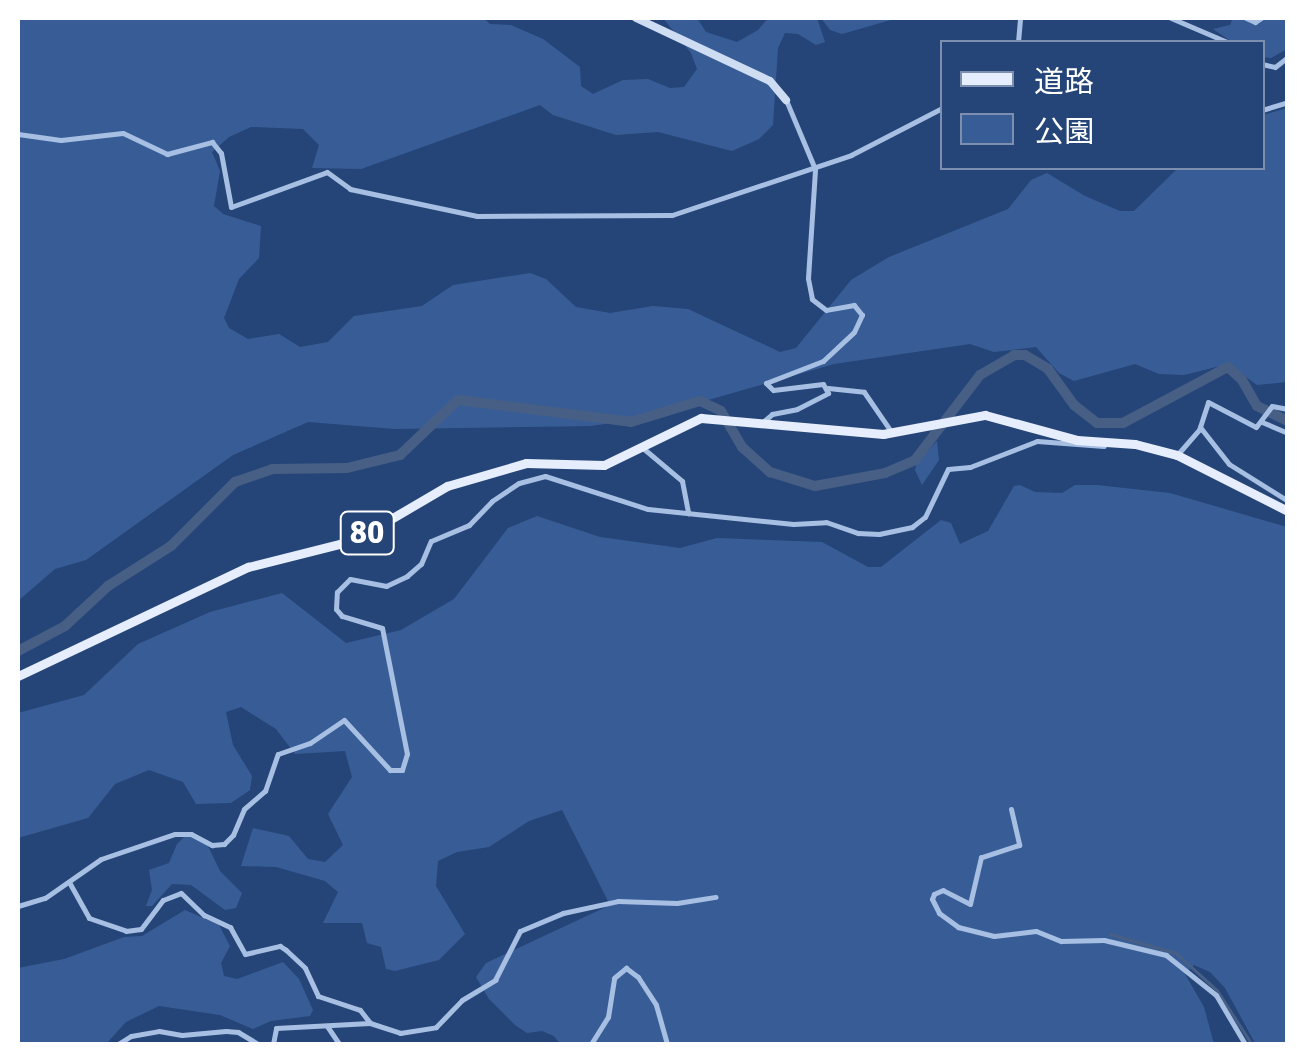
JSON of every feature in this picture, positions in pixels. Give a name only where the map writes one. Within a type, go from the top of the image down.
[{"type":"main road","name":"80","points":[[18,676],[248,567],[356,540],[447,486],[526,463],[604,465],[644,449],[696,420],[720,418],[892,433],[985,416],[1077,440],[1177,455],[1288,510]]},
{"type":"street","points":[[636,18],[770,81],[786,100],[815,169],[808,278],[812,298],[826,310],[854,305],[862,316],[854,332],[823,360],[766,383],[770,390],[822,384],[864,392],[892,433]]},
{"type":"street","points":[[1170,18],[1222,40]]},
{"type":"street","points":[[1246,18],[1255,22],[1261,18]]},
{"type":"street","points":[[1265,65],[1275,68],[1288,57]]},
{"type":"street","points":[[18,134],[61,140],[123,133],[167,154],[212,142],[221,154],[231,208],[327,172],[350,189],[477,216],[672,215],[851,155],[940,109]]},
{"type":"street","points":[[764,422],[772,414],[796,409],[826,394],[828,388]]},
{"type":"street","points":[[1177,455],[1200,427],[1208,402],[1256,427],[1271,407],[1288,409]]},
{"type":"street","points":[[1263,420],[1288,433]]},
{"type":"street","points":[[1200,427],[1229,464],[1288,501]]},
{"type":"street","points":[[18,906],[45,898],[100,859],[175,834],[191,834],[212,845],[224,844],[233,835],[244,809],[263,794],[278,754],[316,740],[344,720],[390,770],[405,768],[407,754],[382,628],[339,614],[335,598],[346,581],[381,586],[397,582],[422,564],[434,539],[469,526],[508,488],[535,477],[551,478],[648,509],[792,524],[826,522],[858,533],[886,533],[912,526],[925,517],[948,470],[970,467],[1037,441],[1095,447],[1111,443]]},
{"type":"street","points":[[644,449],[682,481],[688,513]]},
{"type":"street","points":[[1011,810],[1019,844],[981,858],[970,904],[943,890],[934,894],[932,900],[939,913],[958,926],[994,936],[1036,931],[1061,942],[1104,940],[1166,955],[1216,995],[1244,1044]]},
{"type":"street","points":[[69,882],[89,918],[126,931],[141,929],[163,900],[181,893],[204,914],[230,927],[246,954],[280,946],[305,968],[318,996],[360,1010],[370,1023]]},
{"type":"street","points":[[272,1044],[276,1028],[370,1023],[400,1032],[436,1027],[462,1000],[495,980],[520,931],[563,913],[618,901],[677,903],[716,897]]},
{"type":"street","points":[[592,1044],[608,1016],[614,978],[626,968],[638,977],[656,1004],[667,1044]]},
{"type":"street","points":[[327,1026],[339,1044]]},
{"type":"street","points":[[118,1044],[130,1036],[159,1031],[182,1035],[226,1030],[258,1044]]},
{"type":"green space","points":[[18,18],[483,18],[490,24],[511,25],[543,39],[580,67],[581,86],[593,94],[623,80],[648,79],[670,88],[684,87],[697,69],[691,53],[663,18],[697,18],[706,32],[737,42],[758,30],[768,18],[817,18],[825,42],[816,45],[798,34],[785,33],[778,48],[773,125],[759,139],[732,151],[658,132],[616,135],[553,115],[540,105],[361,169],[312,168],[319,145],[303,129],[251,127],[229,137],[212,152],[220,171],[214,206],[223,214],[261,226],[259,258],[239,279],[224,318],[229,328],[248,339],[279,334],[300,347],[328,342],[354,316],[422,306],[453,285],[530,273],[546,279],[576,307],[610,313],[653,306],[688,309],[780,352],[796,348],[851,280],[889,257],[1008,209],[1031,180],[1047,173],[1085,196],[1120,211],[1134,211],[1176,170],[1265,170],[1265,114],[1287,108],[1287,382],[1257,385],[1228,364],[1184,375],[1159,374],[1135,364],[1074,381],[1059,373],[1036,347],[994,352],[970,344],[834,364],[642,419],[590,426],[395,429],[308,422],[233,455],[86,560],[55,569],[18,601]]},
{"type":"green space","points":[[821,18],[898,18],[842,34],[830,30]]},
{"type":"green space","points":[[1233,18],[1287,18],[1287,49],[1265,57],[1265,40],[1229,40],[1213,29],[1230,25]]},
{"type":"green space","points":[[937,441],[939,460],[922,485],[915,470],[917,462]]},
{"type":"green space","points":[[1075,485],[1097,485],[1170,493],[1287,527],[1287,1044],[1255,1043],[1225,988],[1210,972],[1194,965],[1185,974],[1204,1007],[1214,1044],[560,1044],[554,1036],[542,1031],[527,1033],[515,1025],[489,999],[476,977],[486,963],[606,907],[608,901],[562,810],[529,821],[489,847],[457,852],[438,861],[436,886],[465,934],[439,960],[395,971],[386,969],[381,947],[367,943],[362,923],[323,923],[338,892],[325,881],[276,867],[241,866],[253,828],[289,836],[308,859],[325,862],[343,845],[328,814],[352,777],[345,751],[295,754],[276,729],[241,707],[226,712],[233,745],[252,776],[250,790],[231,803],[196,804],[183,782],[149,770],[115,784],[88,818],[18,838],[18,713],[84,695],[138,644],[210,612],[282,593],[346,643],[401,630],[454,599],[508,528],[537,516],[600,537],[680,548],[717,538],[822,542],[868,567],[881,567],[941,520],[951,523],[960,544],[988,531],[1014,486],[1035,492],[1062,493]]},
{"type":"green space","points":[[187,834],[206,842],[220,871],[242,893],[236,908],[225,910],[191,885],[172,884],[152,906],[146,906],[152,890],[149,870],[169,863],[177,844]]},
{"type":"green space","points":[[185,910],[219,925],[230,946],[221,963],[224,976],[237,979],[283,962],[299,979],[313,1010],[310,1016],[271,1021],[253,1029],[220,1015],[159,1006],[126,1022],[106,1044],[18,1044],[18,968],[64,959],[124,937],[142,936]]},
{"type":"waterway","points":[[18,651],[65,626],[108,586],[171,546],[235,482],[272,469],[347,468],[400,455],[458,400],[631,422],[700,401],[721,411],[742,447],[770,472],[815,486],[885,473],[915,460],[980,375],[1014,355],[1025,355],[1048,369],[1074,405],[1097,423],[1123,423],[1228,367],[1242,380],[1257,406],[1288,421]]},
{"type":"waterway","points":[[1110,934],[1176,953],[1217,990],[1252,1044]]}]
